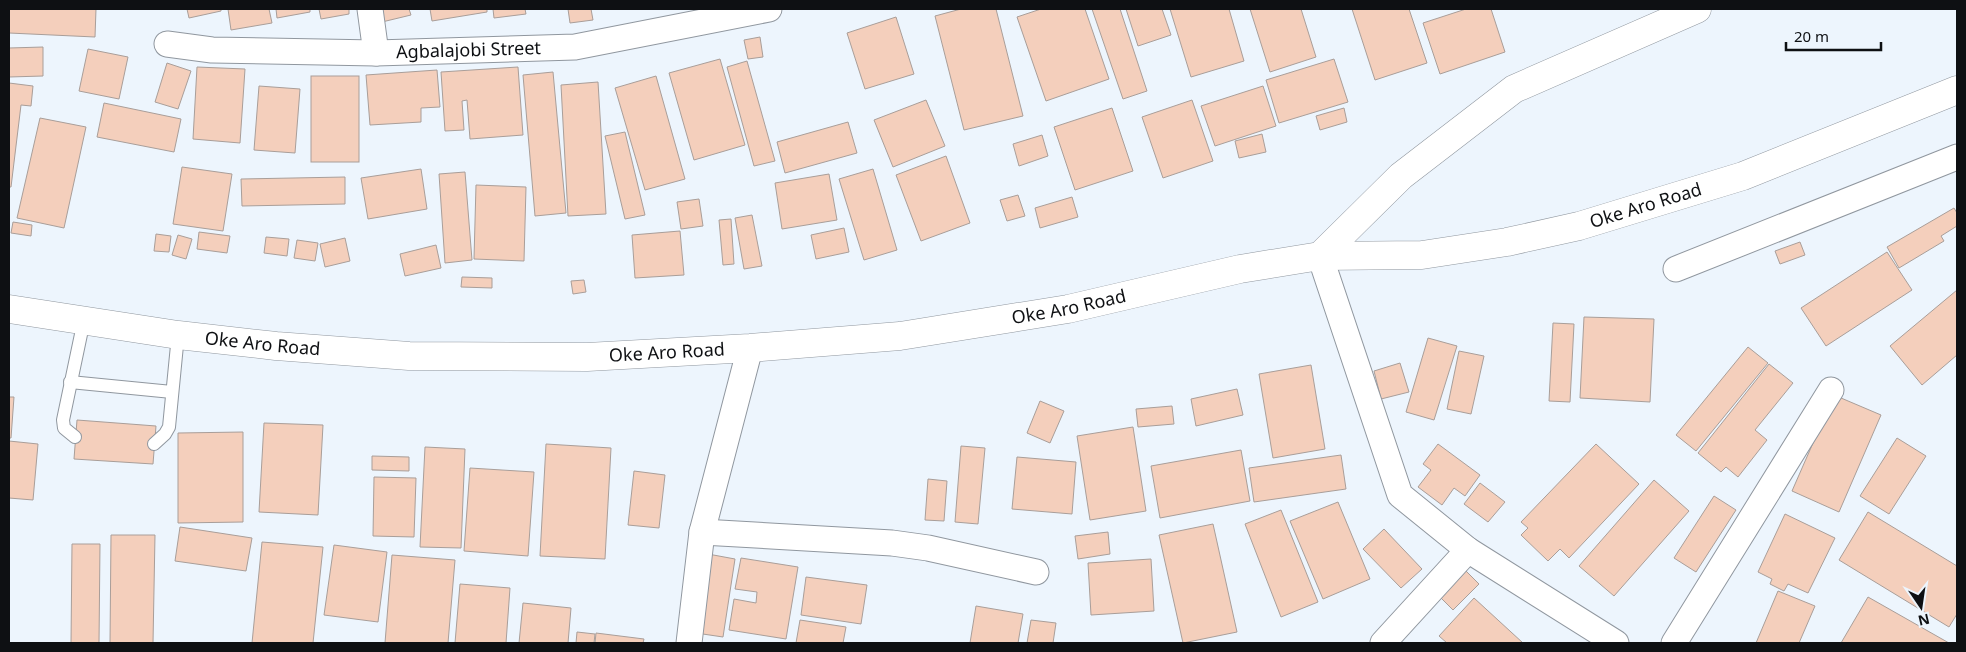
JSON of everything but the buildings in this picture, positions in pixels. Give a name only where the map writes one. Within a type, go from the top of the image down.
[{"type":"main road","points":[[1320,256],[1401,176],[1514,89],[1692,10]]},
{"type":"main road","name":"Oke Aro Road","points":[[9,309],[178,335],[276,346],[410,356],[587,357],[750,348],[900,336],[1068,310],[1240,269],[1320,256],[1422,255],[1507,242],[1579,226],[1743,176],[1957,90]]},
{"type":"street","points":[[370,9],[376,53]]},
{"type":"street","name":"Agbalajobi Street","points":[[167,44],[212,50],[376,53],[575,47],[769,9]]},
{"type":"street","points":[[1676,269],[1957,157]]},
{"type":"street","points":[[1320,256],[1400,495],[1468,550],[1616,643]]},
{"type":"street","points":[[689,643],[702,532],[750,348]]},
{"type":"street","points":[[1674,643],[1831,390]]},
{"type":"street","points":[[702,532],[892,543],[928,548],[1036,572]]},
{"type":"street","points":[[1383,643],[1468,550]]},
{"type":"lane","points":[[75,437],[64,428],[62,420],[84,320]]},
{"type":"lane","points":[[154,444],[165,434],[168,427],[178,335]]},
{"type":"lane","points":[[70,382],[172,392]]}]
